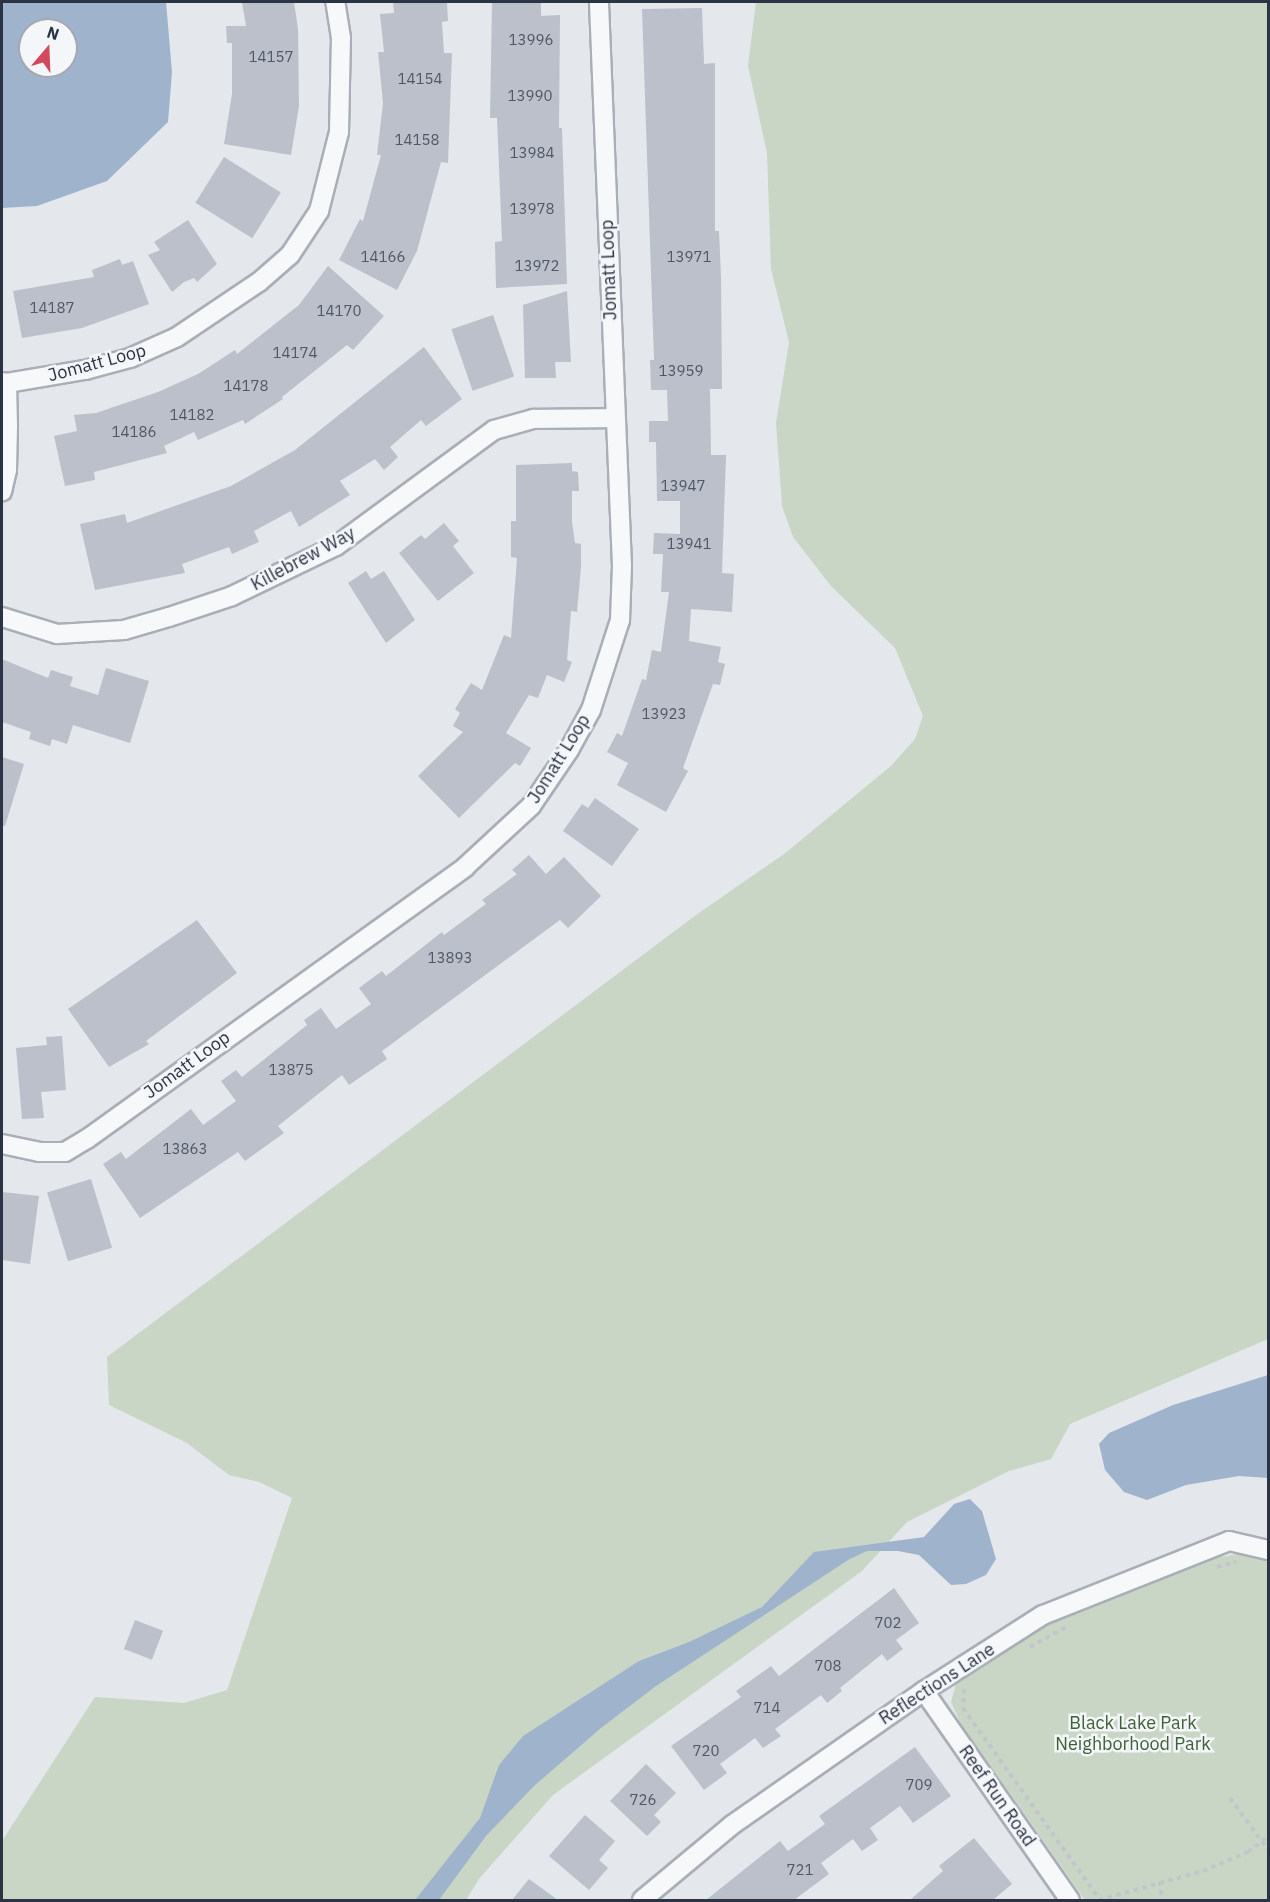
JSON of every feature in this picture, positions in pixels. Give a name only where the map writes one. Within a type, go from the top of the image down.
[{"type":"street","name":"Jomatt Loop","points":[[2,490],[7,470],[4,383],[84,370],[130,358],[177,337],[259,282],[290,255],[319,211],[339,132],[341,38],[335,2]]},
{"type":"street","name":"Jomatt Loop","points":[[2,1144],[39,1152],[64,1152],[87,1139],[465,867],[531,806],[569,750],[591,710],[620,620],[622,566],[598,2]]},
{"type":"street","name":"Killebrew Way","points":[[2,617],[57,634],[93,633],[124,630],[211,603],[336,546],[494,430],[533,419],[615,418]]},
{"type":"street","name":"Reflections Lane","points":[[642,1900],[732,1824],[924,1691],[1043,1615],[1154,1568],[1229,1541],[1269,1550]]},
{"type":"street","name":"Reef Run Road","points":[[924,1691],[1070,1900]]},
{"type":"path","points":[[1213,1569],[1242,1561]]},
{"type":"path","points":[[1020,1653],[1070,1625]]},
{"type":"path","points":[[969,1681],[962,1691],[963,1708],[1099,1900],[1160,1881],[1203,1871],[1269,1837]]},
{"type":"path","points":[[1230,1798],[1269,1850]]},
{"type":"path","points":[[1160,1881],[1162,1900]]},
{"type":"green space","points":[[756,2],[1268,2],[1268,1339],[1070,1424],[1051,1459],[1009,1471],[907,1522],[862,1571],[553,1795],[479,1879],[466,1900],[2,1900],[2,1841],[95,1697],[184,1703],[227,1690],[292,1498],[259,1482],[229,1475],[187,1443],[109,1405],[107,1357],[696,915],[784,854],[891,766],[915,739],[923,716],[895,648],[831,586],[793,537],[782,506],[776,423],[789,342],[771,269],[767,153],[748,66]]},
{"type":"green space","name":"Black Lake Park Neighborhood Park","points":[[1243,1553],[1268,1559],[1268,1900],[1085,1900],[960,1722],[951,1702],[957,1680],[1022,1637],[1103,1598],[1214,1558]]},
{"type":"water","points":[[2,2],[166,2],[172,72],[168,122],[107,181],[37,206],[2,208]]},
{"type":"water","points":[[1268,1375],[1268,1478],[1239,1476],[1186,1485],[1147,1500],[1124,1492],[1105,1470],[1099,1444],[1109,1433],[1173,1405]]},
{"type":"water","points":[[970,1499],[982,1511],[996,1559],[986,1575],[966,1584],[951,1585],[919,1555],[898,1551],[867,1551],[848,1560],[656,1686],[601,1728],[534,1786],[486,1836],[439,1900],[415,1900],[480,1818],[499,1765],[523,1736],[639,1661],[689,1642],[762,1607],[814,1552],[924,1537],[954,1504]]},
{"type":"building","points":[[242,2],[294,2],[298,29],[299,106],[291,155],[224,144],[232,94],[232,43],[227,43],[226,26],[246,26]]},
{"type":"building","points":[[393,2],[447,2],[448,21],[442,22],[444,53],[452,53],[448,163],[441,162],[417,251],[397,290],[339,260],[360,219],[363,221],[381,155],[377,155],[383,103],[378,52],[384,52],[380,14],[394,13]]},
{"type":"building","points":[[492,2],[541,2],[541,16],[560,15],[559,128],[562,128],[567,284],[496,288],[495,242],[502,241],[497,118],[490,118]]},
{"type":"building","points":[[702,8],[704,64],[715,63],[715,231],[719,231],[721,276],[722,389],[710,389],[711,455],[726,455],[722,573],[734,574],[732,612],[691,609],[689,641],[721,647],[718,662],[725,664],[720,685],[713,684],[683,768],[688,771],[666,812],[617,785],[628,763],[607,752],[617,733],[622,736],[642,679],[646,680],[652,650],[661,652],[669,592],[661,592],[663,554],[653,554],[654,533],[680,534],[680,501],[657,501],[656,442],[649,442],[649,421],[668,421],[667,390],[651,390],[650,360],[654,360],[642,9]]},
{"type":"building","points":[[224,157],[281,193],[252,238],[195,203]]},
{"type":"building","points":[[188,220],[217,264],[197,282],[194,278],[184,282],[172,292],[148,255],[160,250],[154,242]]},
{"type":"building","points":[[120,259],[122,265],[133,261],[149,304],[82,328],[22,338],[13,291],[94,277],[92,270]]},
{"type":"building","points":[[328,266],[384,316],[353,350],[347,345],[282,397],[283,399],[245,424],[243,420],[198,440],[194,432],[164,446],[167,453],[94,472],[95,480],[65,486],[54,436],[77,431],[74,415],[96,413],[158,392],[198,374],[235,350],[237,354],[299,305]]},
{"type":"building","points":[[567,291],[571,362],[555,362],[556,378],[525,378],[523,305]]},
{"type":"building","points":[[493,315],[514,376],[473,391],[451,329]]},
{"type":"building","points":[[424,347],[462,399],[426,426],[421,420],[390,447],[398,457],[384,470],[375,459],[340,481],[350,495],[299,527],[291,511],[254,531],[259,542],[232,554],[229,547],[182,564],[185,573],[95,590],[80,524],[125,514],[127,523],[231,486],[295,450]]},
{"type":"building","points":[[572,463],[572,471],[578,472],[579,491],[572,491],[572,521],[575,543],[581,544],[581,567],[577,612],[571,611],[567,660],[572,662],[564,682],[547,675],[538,698],[529,695],[506,733],[531,748],[520,766],[515,763],[459,818],[418,776],[463,732],[453,726],[460,713],[455,709],[471,683],[482,690],[504,635],[511,638],[517,558],[511,557],[511,521],[516,521],[516,465]]},
{"type":"building","points":[[444,523],[459,541],[453,546],[474,573],[438,601],[399,553],[421,535],[425,539]]},
{"type":"building","points":[[366,571],[371,579],[384,571],[415,620],[386,643],[348,583]]},
{"type":"building","points":[[2,659],[48,678],[51,670],[73,677],[70,686],[98,695],[106,668],[149,681],[130,743],[73,725],[67,744],[52,739],[50,746],[29,739],[31,732],[2,722]]},
{"type":"building","points":[[2,757],[24,764],[5,826],[2,825]]},
{"type":"building","points":[[595,798],[639,829],[612,866],[563,831],[582,804],[588,808]]},
{"type":"building","points":[[529,855],[546,874],[564,857],[601,896],[568,928],[560,920],[382,1051],[387,1059],[349,1085],[342,1075],[278,1126],[284,1133],[245,1161],[238,1152],[140,1218],[103,1164],[121,1152],[126,1159],[191,1109],[203,1125],[236,1101],[221,1081],[236,1070],[242,1077],[307,1025],[304,1020],[321,1008],[336,1029],[371,1004],[359,988],[382,971],[386,976],[442,932],[444,935],[486,904],[482,900],[517,874],[512,870]]},
{"type":"building","points":[[197,920],[237,973],[146,1041],[149,1044],[109,1067],[68,1009]]},
{"type":"building","points":[[62,1036],[66,1090],[41,1092],[44,1118],[22,1119],[16,1048],[47,1045],[46,1037]]},
{"type":"building","points":[[91,1179],[112,1248],[68,1261],[47,1192]]},
{"type":"building","points":[[2,1192],[39,1196],[30,1264],[2,1260]]},
{"type":"building","points":[[894,1588],[919,1623],[896,1640],[903,1649],[887,1661],[882,1654],[840,1688],[842,1691],[827,1703],[821,1695],[775,1729],[781,1736],[763,1748],[755,1738],[720,1764],[727,1773],[704,1790],[671,1746],[741,1697],[736,1691],[771,1666],[779,1676]]},
{"type":"building","points":[[135,1620],[163,1631],[152,1660],[124,1649]]},
{"type":"building","points":[[915,1747],[951,1796],[913,1823],[900,1806],[870,1828],[878,1840],[862,1851],[853,1839],[821,1863],[829,1874],[794,1900],[706,1900],[780,1841],[788,1851],[825,1824],[819,1816]]},
{"type":"building","points":[[646,1764],[676,1793],[654,1815],[661,1822],[647,1836],[610,1801]]},
{"type":"building","points":[[585,1815],[615,1841],[599,1860],[608,1868],[589,1890],[549,1856]]},
{"type":"building","points":[[974,1838],[1012,1884],[993,1900],[910,1900],[943,1871],[939,1866]]},
{"type":"building","points":[[529,1879],[558,1900],[512,1900]]}]
